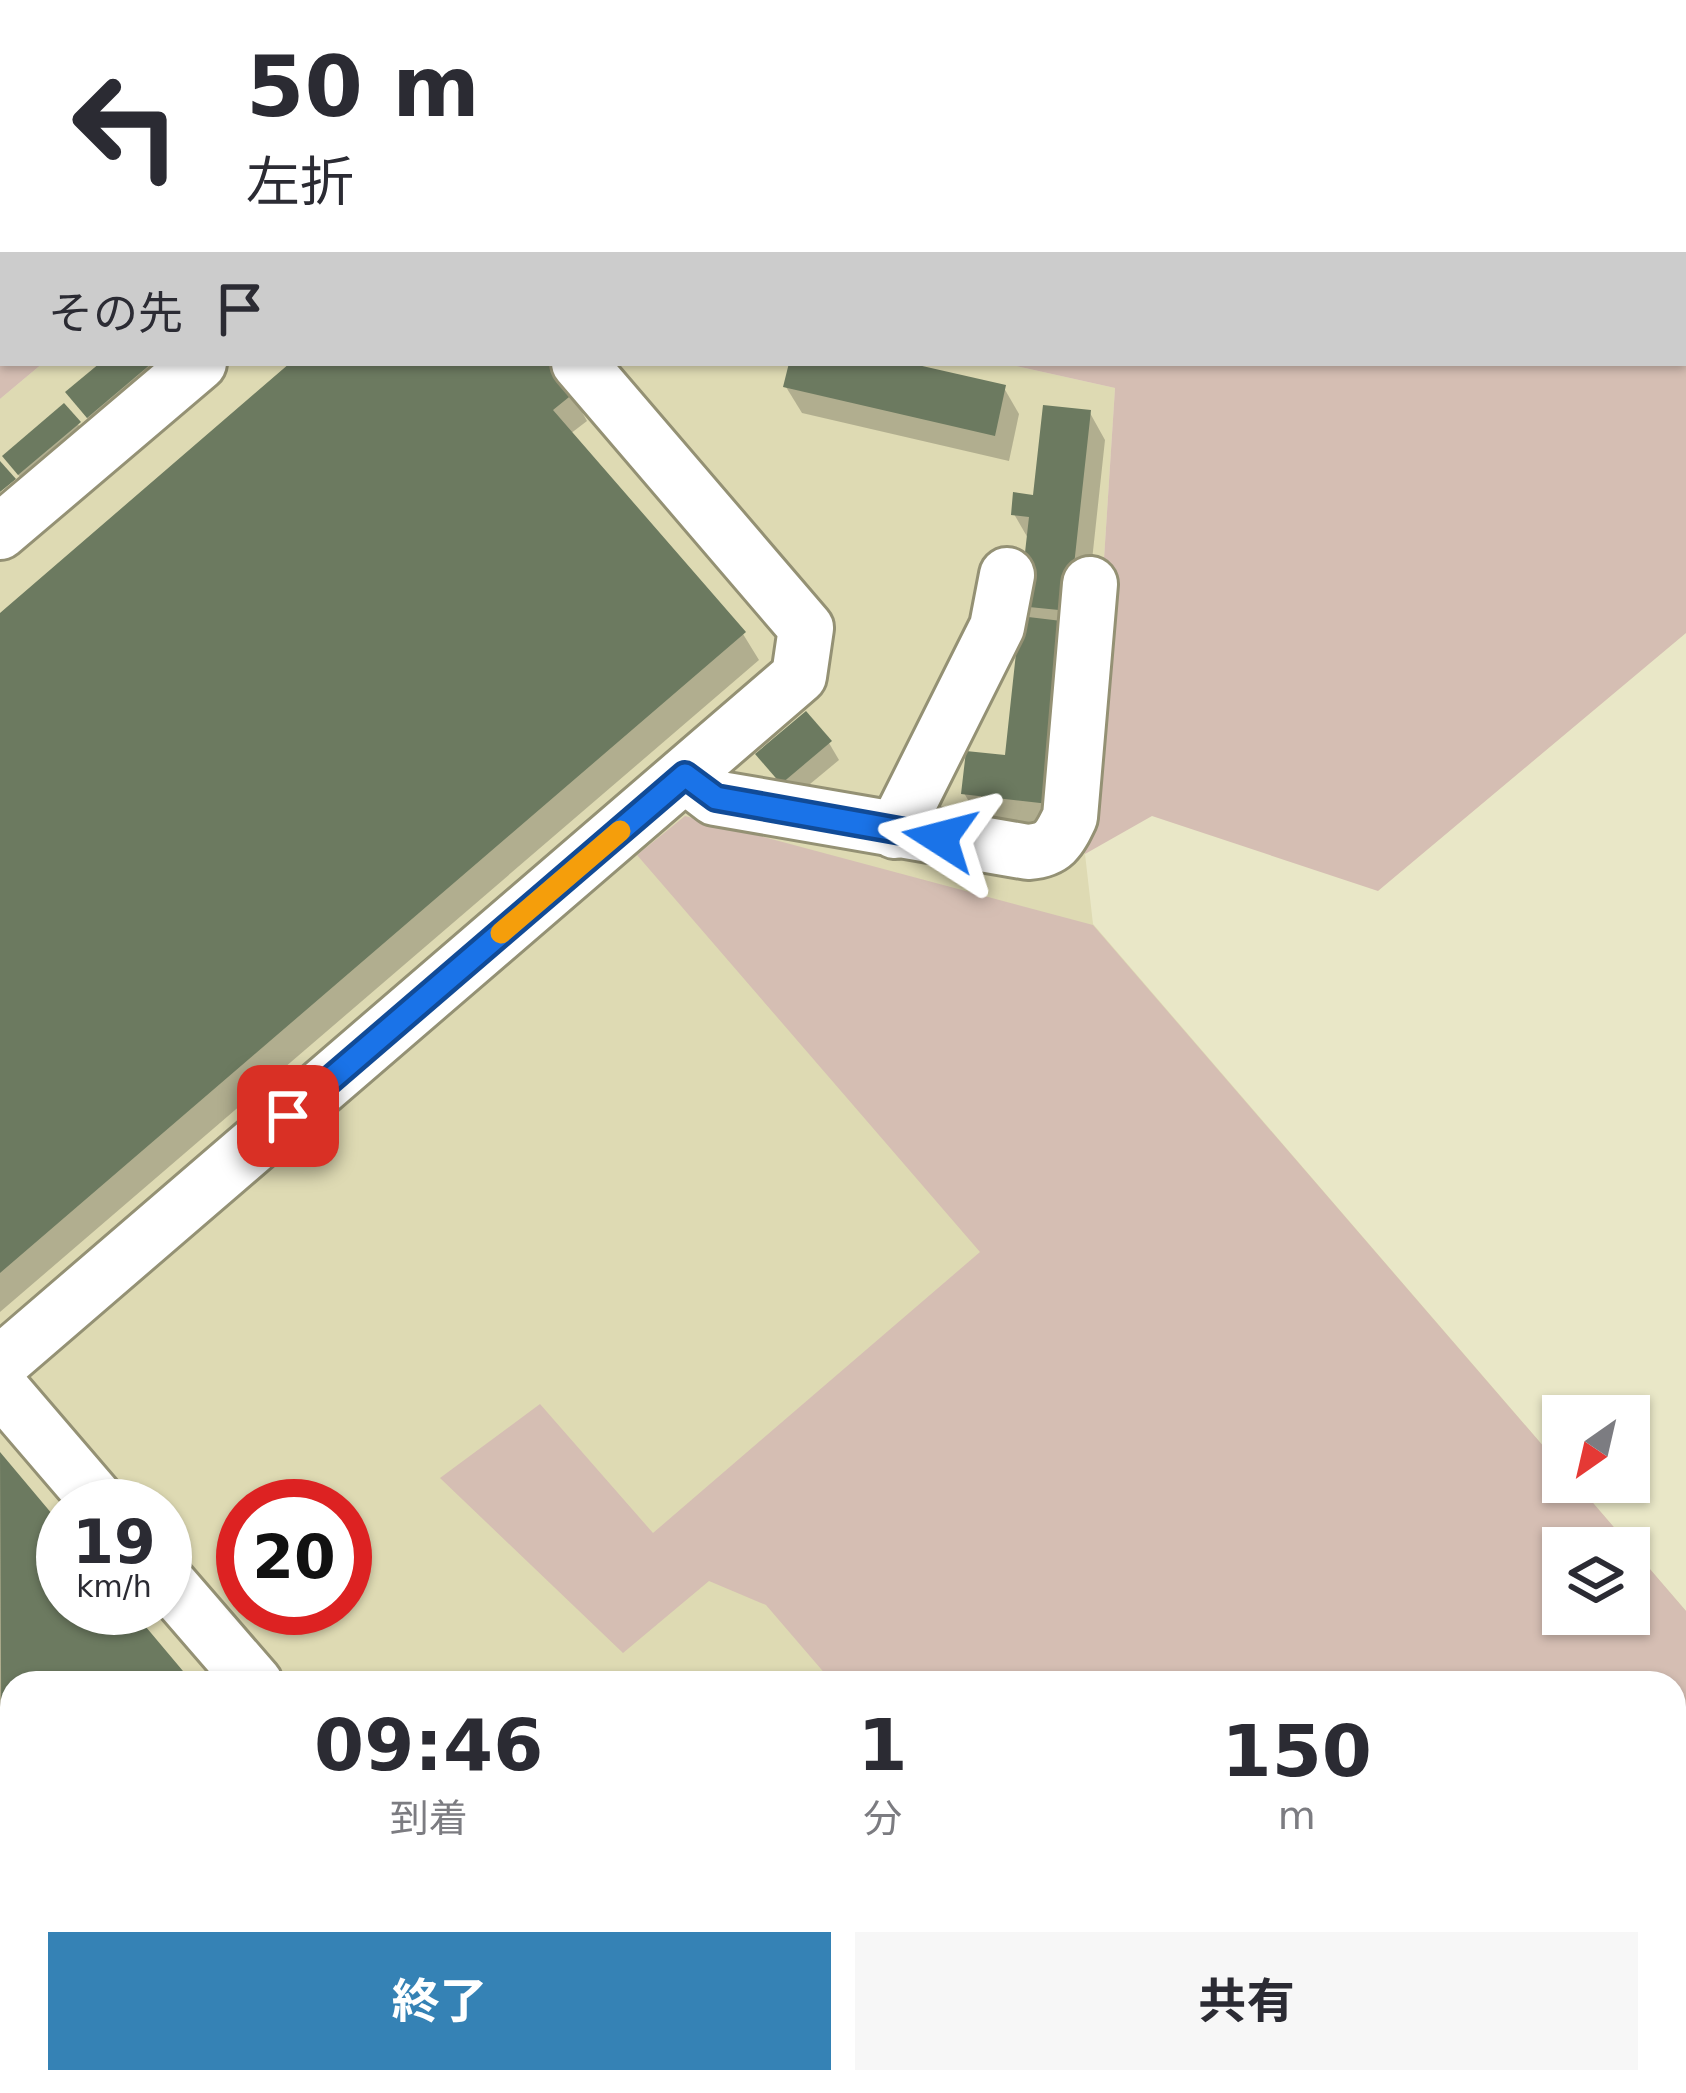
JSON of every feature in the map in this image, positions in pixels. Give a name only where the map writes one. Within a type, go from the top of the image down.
[{"type":"lane","points":[[0,532],[195,366]]},
{"type":"lane","points":[[0,1364],[799,676],[806,628],[582,366]]},
{"type":"lane","points":[[895,831],[998,628],[1007,574]]},
{"type":"lane","points":[[685,775],[716,798],[1028,852],[1047,850],[1059,840],[1070,817],[1090,584]]},
{"type":"lane","points":[[0,1387],[79,1479]]},
{"type":"lane","points":[[192,1610],[245,1671]]},
{"type":"shaded area","points":[[0,366],[39,366],[0,399]]},
{"type":"shaded area","points":[[39,366],[1016,366],[1115,388],[1085,854],[1093,924],[1542,1445],[1542,1503],[1593,1503],[1614,1527],[1542,1527],[1542,1635],[1650,1635],[1650,1569],[1686,1611],[1686,1671],[0,1671],[0,399]]},
{"type":"shaded area","points":[[1016,366],[1686,366],[1686,633],[1378,891],[1152,816],[1085,854],[1115,388]]},
{"type":"shaded area","points":[[685,816],[1093,925],[1542,1445],[1542,1503],[1593,1503],[1614,1527],[1542,1527],[1542,1635],[1650,1635],[1650,1569],[1686,1611],[1686,1671],[823,1671],[766,1605],[709,1581],[623,1653],[440,1478],[540,1404],[653,1533],[980,1252],[637,855]]},
{"type":"building","points":[[96,366],[148,366],[87,418],[65,392]]},
{"type":"building","points":[[287,366],[552,366],[574,393],[553,410],[746,632],[0,1273],[0,613]]},
{"type":"building","points":[[788,366],[922,366],[1006,385],[995,436],[783,387]]},
{"type":"building","points":[[64,403],[81,422],[18,475],[2,456]]},
{"type":"building","points":[[1043,405],[1091,410],[1069,611],[1019,606],[1029,517],[1011,515],[1013,492],[1033,495]]},
{"type":"building","points":[[0,461],[16,479],[0,492]]},
{"type":"building","points":[[1020,616],[1070,622],[1049,804],[961,794],[966,751],[1005,755]]},
{"type":"building","points":[[806,711],[832,741],[781,784],[755,754]]},
{"type":"building","points":[[0,1452],[36,1495],[36,1635],[153,1635],[183,1671],[1,1671]]},
{"type":"slow traffic","points":[[501,933],[620,831]]},
{"type":"route","points":[[288,1116],[685,775],[716,798],[940,838]]}]
